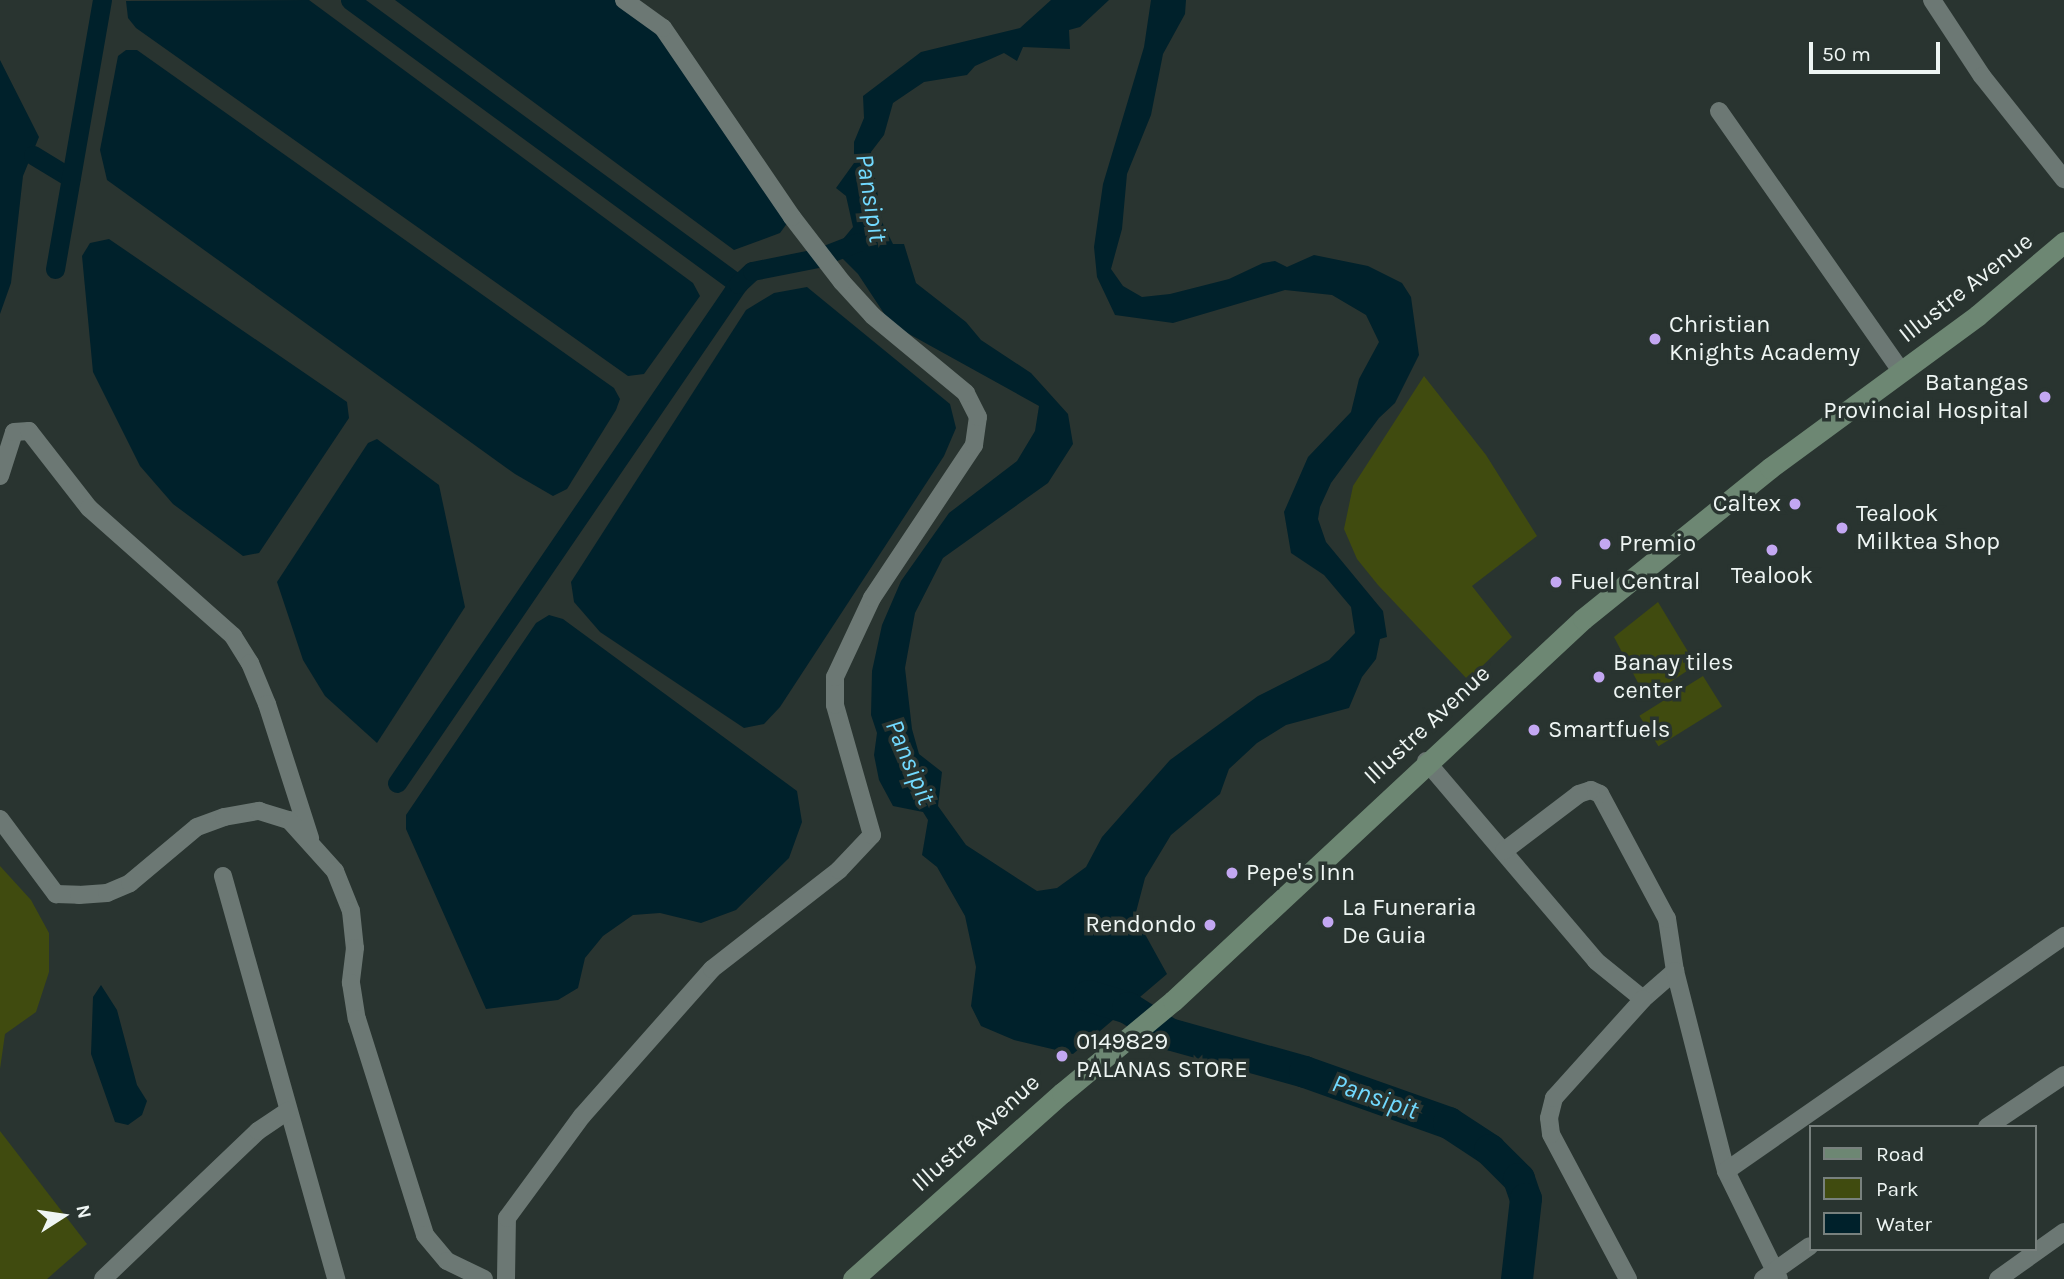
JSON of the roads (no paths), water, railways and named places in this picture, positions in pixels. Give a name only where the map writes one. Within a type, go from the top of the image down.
[{"type":"main road","name":"Illustre Avenue","points":[[853,1279],[1062,1093],[1122,1046],[1173,1001],[1426,761],[1583,619],[1770,468],[1902,372],[2064,242]]},
{"type":"street","points":[[506,1279],[507,1217],[582,1116],[712,969],[839,870],[872,835],[835,705],[835,677],[872,598],[974,445],[978,416],[966,393],[873,316],[842,282],[792,217],[663,28],[624,0]]},
{"type":"street","points":[[1932,0],[1982,76],[2064,179]]},
{"type":"street","points":[[1719,111],[1902,372]]},
{"type":"street","points":[[0,476],[14,432],[29,431],[89,508],[233,636],[250,663],[267,704],[313,847]]},
{"type":"street","points":[[1426,761],[1596,961],[1643,999]]},
{"type":"street","points":[[1504,851],[1579,794],[1591,790],[1600,794],[1667,919],[1675,971],[1726,1171],[1772,1276],[1808,1248]]},
{"type":"street","points":[[0,820],[56,894],[107,893],[131,883],[197,827],[224,817],[259,811],[289,820],[335,871],[351,911],[355,948],[351,983],[357,1019],[425,1234],[447,1261],[484,1279]]},
{"type":"street","points":[[223,876],[336,1279]]},
{"type":"street","points":[[1726,1171],[2064,936]]},
{"type":"street","points":[[1628,1279],[1551,1134],[1549,1118],[1554,1098],[1643,999],[1675,971]]},
{"type":"street","points":[[1990,1125],[2064,1075]]},
{"type":"street","points":[[107,1278],[258,1131],[288,1111]]},
{"type":"street","points":[[1998,1279],[2064,1232]]},
{"type":"water","points":[[309,0],[693,283],[700,296],[644,374],[628,376],[136,28],[128,18],[126,1]]},
{"type":"water","points":[[395,0],[617,0],[657,28],[788,222],[780,233],[734,250]]},
{"type":"water","points":[[1051,0],[1109,0],[1080,27],[1069,30],[1070,49],[1023,47],[1017,61],[1004,53],[975,66],[967,75],[924,82],[893,103],[884,135],[871,152],[882,222],[893,244],[904,244],[916,283],[966,322],[981,340],[1031,373],[1068,414],[1073,444],[1048,483],[943,558],[915,613],[905,668],[912,729],[919,754],[942,772],[938,806],[966,845],[1037,891],[1057,888],[1086,867],[1102,837],[1170,760],[1258,696],[1329,660],[1355,633],[1351,607],[1324,575],[1291,553],[1284,512],[1308,457],[1351,412],[1359,379],[1379,342],[1366,315],[1332,295],[1285,290],[1173,323],[1115,315],[1097,277],[1094,247],[1103,184],[1144,47],[1151,0],[1186,0],[1185,14],[1163,54],[1151,115],[1127,174],[1122,229],[1111,269],[1123,286],[1142,297],[1170,294],[1229,279],[1263,263],[1275,261],[1287,267],[1314,255],[1368,266],[1402,283],[1411,297],[1419,355],[1395,403],[1379,418],[1331,483],[1320,507],[1318,519],[1326,542],[1383,611],[1387,637],[1380,639],[1376,659],[1362,677],[1349,708],[1286,725],[1257,743],[1229,769],[1220,794],[1171,835],[1145,878],[1135,916],[1167,974],[1073,1054],[1014,1040],[981,1026],[971,1006],[976,967],[965,916],[937,867],[922,855],[928,820],[923,812],[893,806],[879,780],[874,755],[877,733],[871,715],[872,671],[882,625],[901,581],[949,513],[1017,461],[1035,431],[1039,406],[891,324],[858,274],[834,250],[853,227],[846,196],[836,188],[854,163],[854,142],[864,118],[863,96],[921,52],[1020,28]]},
{"type":"water","points":[[126,50],[137,50],[614,388],[620,399],[616,410],[567,489],[553,496],[515,474],[107,180],[100,150],[118,56]]},
{"type":"water","points":[[0,60],[39,137],[23,176],[11,283],[0,314]]},
{"type":"water","points":[[109,239],[347,402],[349,418],[259,553],[243,556],[173,504],[140,466],[93,372],[82,256],[90,243]]},
{"type":"water","points":[[807,287],[950,404],[956,428],[944,456],[780,707],[764,724],[744,728],[600,632],[574,602],[571,582],[746,310],[774,293]]},
{"type":"water","points":[[377,439],[439,485],[465,607],[377,743],[325,696],[303,660],[277,582],[368,443]]},
{"type":"water","points":[[549,615],[563,619],[797,791],[802,822],[789,858],[736,910],[701,923],[660,913],[633,915],[603,936],[585,958],[578,988],[558,1000],[486,1009],[406,829],[406,815],[536,623]]},
{"type":"water","points":[[101,985],[117,1010],[137,1085],[147,1101],[142,1115],[128,1125],[115,1122],[91,1054],[93,997]]},
{"type":"waterway","points":[[55,269],[102,0]]},
{"type":"waterway","points":[[350,0],[738,284]]},
{"type":"waterway","points":[[33,155],[71,178]]},
{"type":"waterway","points":[[397,783],[738,284],[752,271],[817,258],[858,242]]},
{"type":"waterway","name":"Pansipit","points":[[1089,996],[1128,1008],[1169,1034],[1305,1072],[1449,1123],[1490,1150],[1519,1179],[1526,1199],[1517,1279]]},
{"type":"place","name":"Christian Knights Academy","points":[[1655,339]]},
{"type":"place","name":"Batangas Provincial Hospital","points":[[2045,397]]},
{"type":"place","name":"Caltex","points":[[1795,504]]},
{"type":"place","name":"Tealook Milktea Shop","points":[[1842,528]]},
{"type":"place","name":"Premio","points":[[1605,544]]},
{"type":"place","name":"Tealook","points":[[1772,550]]},
{"type":"place","name":"Fuel Central","points":[[1556,582]]},
{"type":"place","name":"Banay tiles center","points":[[1599,677]]},
{"type":"place","name":"Smartfuels","points":[[1534,730]]},
{"type":"place","name":"Pepe's Inn","points":[[1232,873]]},
{"type":"place","name":"La Funeraria De Guia","points":[[1328,922]]},
{"type":"place","name":"Rendondo","points":[[1210,925]]},
{"type":"place","name":"0149829 PALANAS STORE","points":[[1062,1056]]}]
